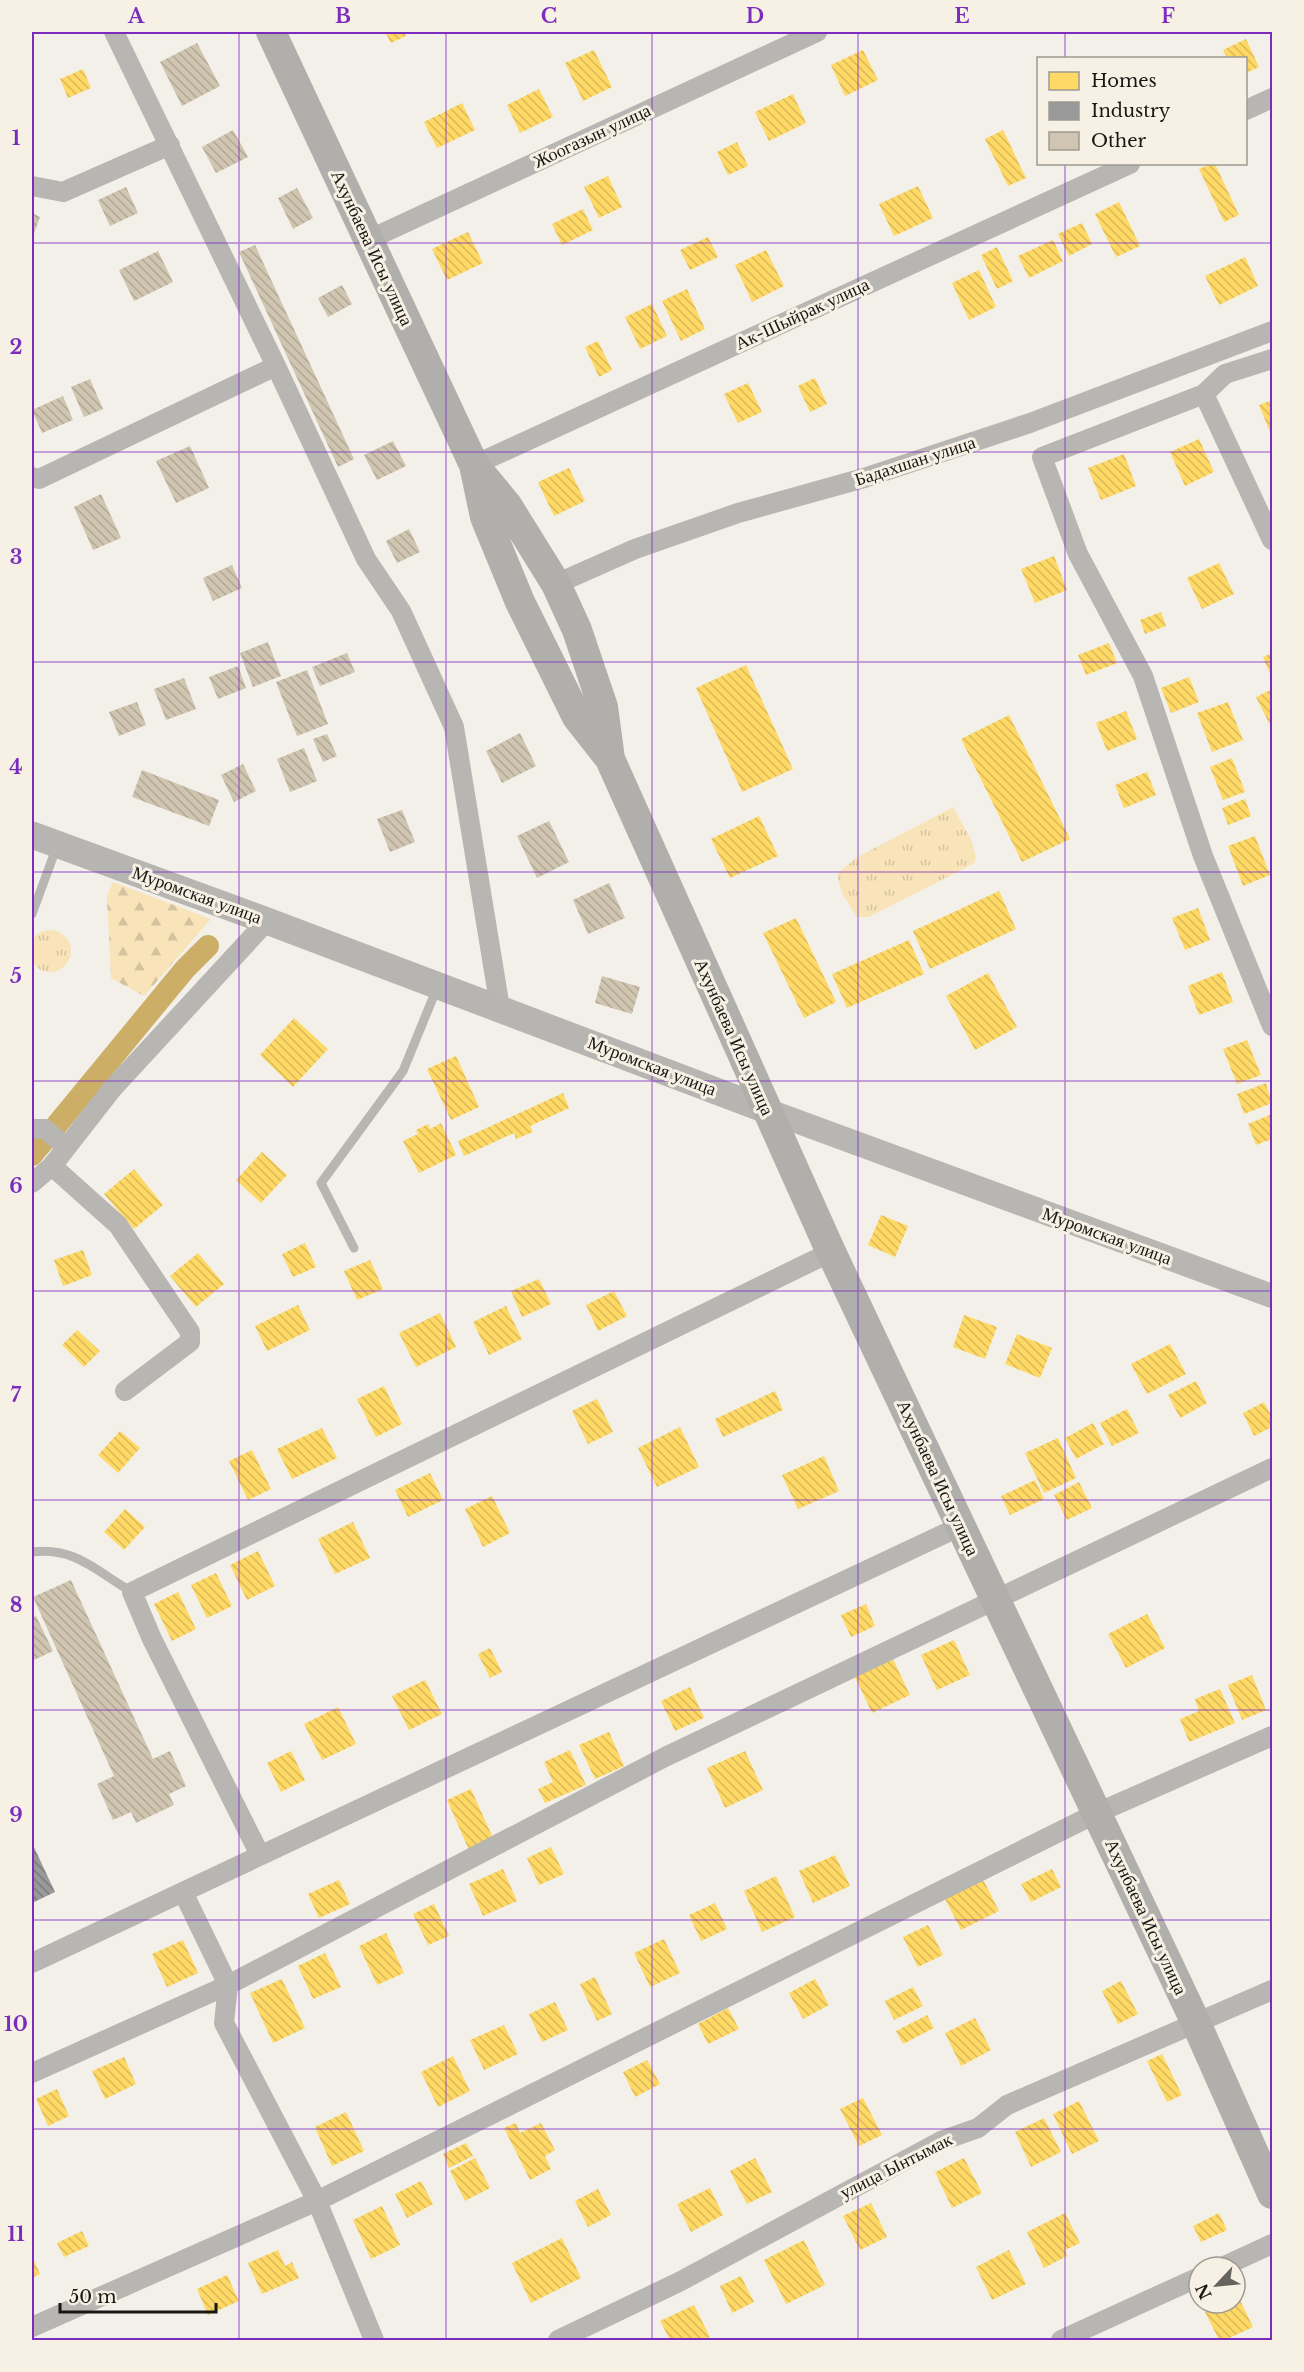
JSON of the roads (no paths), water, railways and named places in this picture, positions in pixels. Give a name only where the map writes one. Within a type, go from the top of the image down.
[{"type":"main road","name":"Ахунбаева Исы улица","points":[[271,32],[474,465],[485,517],[520,602],[577,717],[609,759],[831,1252],[1196,2023],[1272,2194]]},
{"type":"main road","name":"Ахунбаева Исы улица","points":[[474,465],[507,504],[556,584],[577,630],[603,707],[609,759]]},
{"type":"main road","name":"Муромская улица","points":[[32,835],[500,1008],[766,1110]]},
{"type":"street","points":[[114,32],[276,366],[366,559],[400,611],[454,727],[500,1008]]},
{"type":"street","name":"Жоогазын улица","points":[[368,240],[816,32]]},
{"type":"street","points":[[1247,109],[1272,98]]},
{"type":"street","points":[[32,186],[63,192],[170,145]]},
{"type":"street","name":"Ак-Шыйрак улица","points":[[474,465],[1128,165]]},
{"type":"street","name":"Бадахшан улица","points":[[556,584],[635,549],[738,513],[864,478],[1030,423],[1272,331]]},
{"type":"street","points":[[1272,359],[1226,374],[1204,394],[1042,458],[1078,554],[1143,676],[1203,856],[1272,1026]]},
{"type":"street","points":[[32,477],[39,479],[276,366]]},
{"type":"street","points":[[1204,394],[1272,540]]},
{"type":"street","points":[[125,1391],[190,1342],[190,1332],[118,1225],[52,1166],[49,1135],[112,1089],[267,921]]},
{"type":"street","name":"Муромская улица","points":[[766,1110],[1272,1296]]},
{"type":"street","points":[[32,1183],[52,1166]]},
{"type":"street","points":[[260,1855],[152,1639],[132,1592],[831,1252]]},
{"type":"street","points":[[32,2073],[228,1984],[665,1757],[1272,1468]]},
{"type":"street","points":[[32,1963],[468,1760],[961,1526]]},
{"type":"street","points":[[32,2328],[317,2201],[1097,1813],[1272,1736]]},
{"type":"street","points":[[183,1892],[228,1984],[224,2023],[317,2201],[374,2340]]},
{"type":"street","name":"улица Ынтымак","points":[[558,2340],[679,2282],[941,2141],[978,2128],[1007,2106],[1272,1990]]},
{"type":"street","points":[[1247,2256],[1272,2244]]},
{"type":"street","points":[[1061,2340],[1187,2282]]},
{"type":"lane","points":[[32,914],[58,845]]},
{"type":"lane","points":[[354,1248],[321,1183],[403,1071],[437,985]]},
{"type":"lane","points":[[32,1552],[62,1551],[96,1567],[132,1592]]},
{"type":"waterway","points":[[32,1155],[185,969],[208,946]]}]
